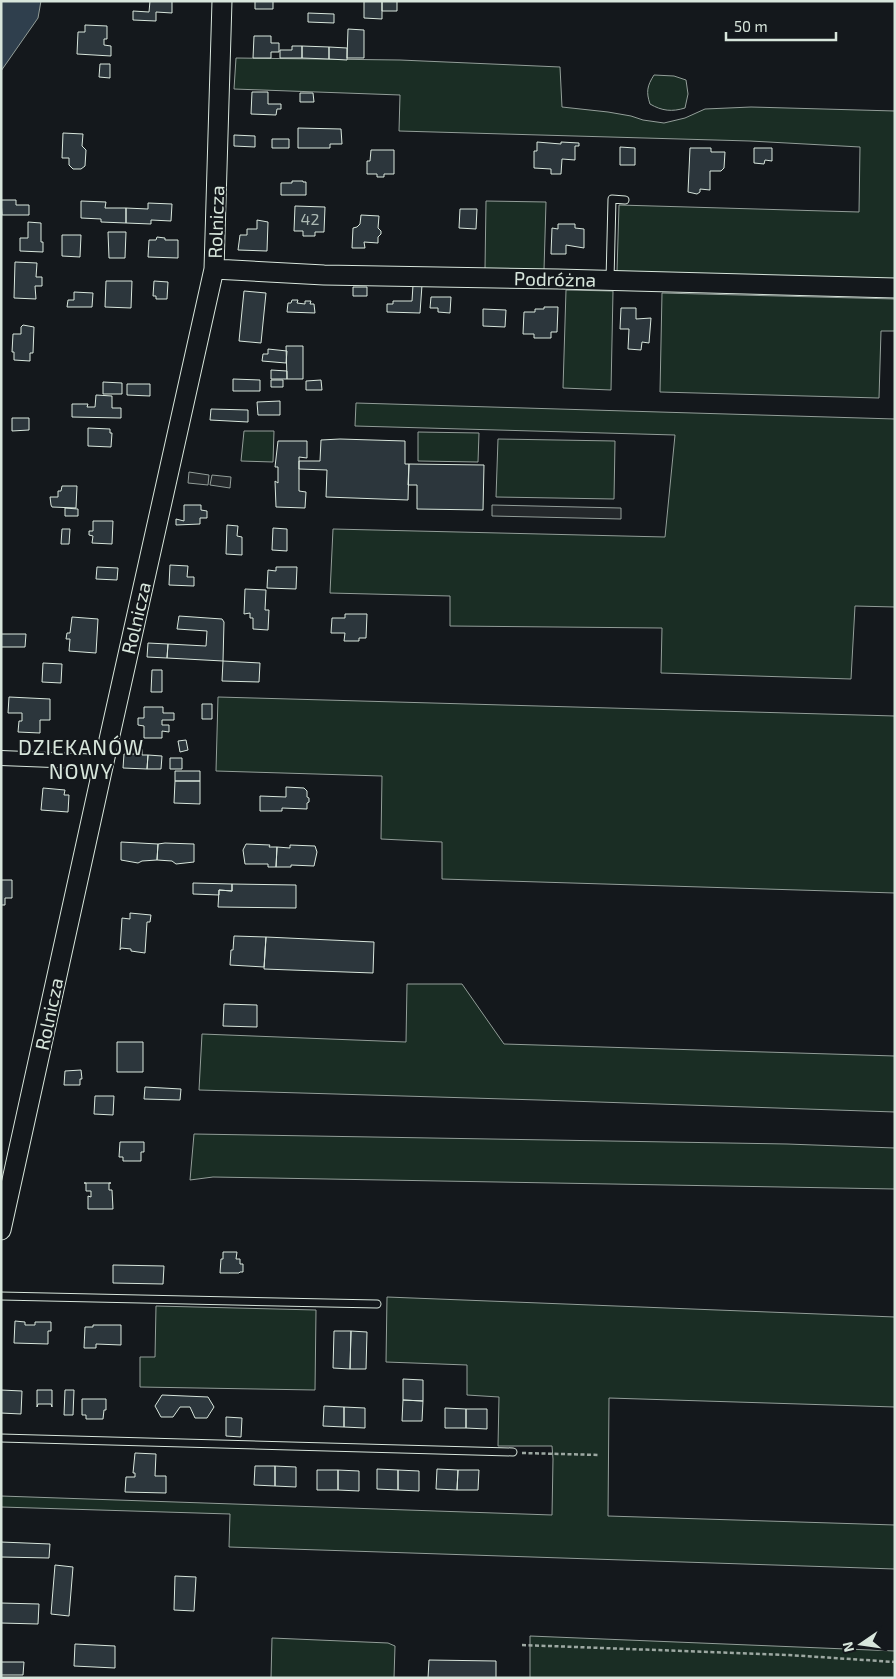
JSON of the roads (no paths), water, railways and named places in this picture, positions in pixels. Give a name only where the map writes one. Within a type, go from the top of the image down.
[{"type":"street","name":"Rolnicza","points":[[1,1230],[214,269],[222,1]]},
{"type":"street","name":"Podróżna","points":[[214,269],[324,275],[610,280],[895,288]]},
{"type":"street","points":[[1,758],[104,762]]},
{"type":"lane","points":[[610,280],[612,200],[625,200]]},
{"type":"lane","points":[[1,1296],[377,1304]]},
{"type":"lane","points":[[1,1438],[513,1452]]},
{"type":"water","points":[[1,1],[41,1],[38,18],[1,71]]},
{"type":"district","name":"DZIEKANÓW NOWY","points":[[81,760]]}]
